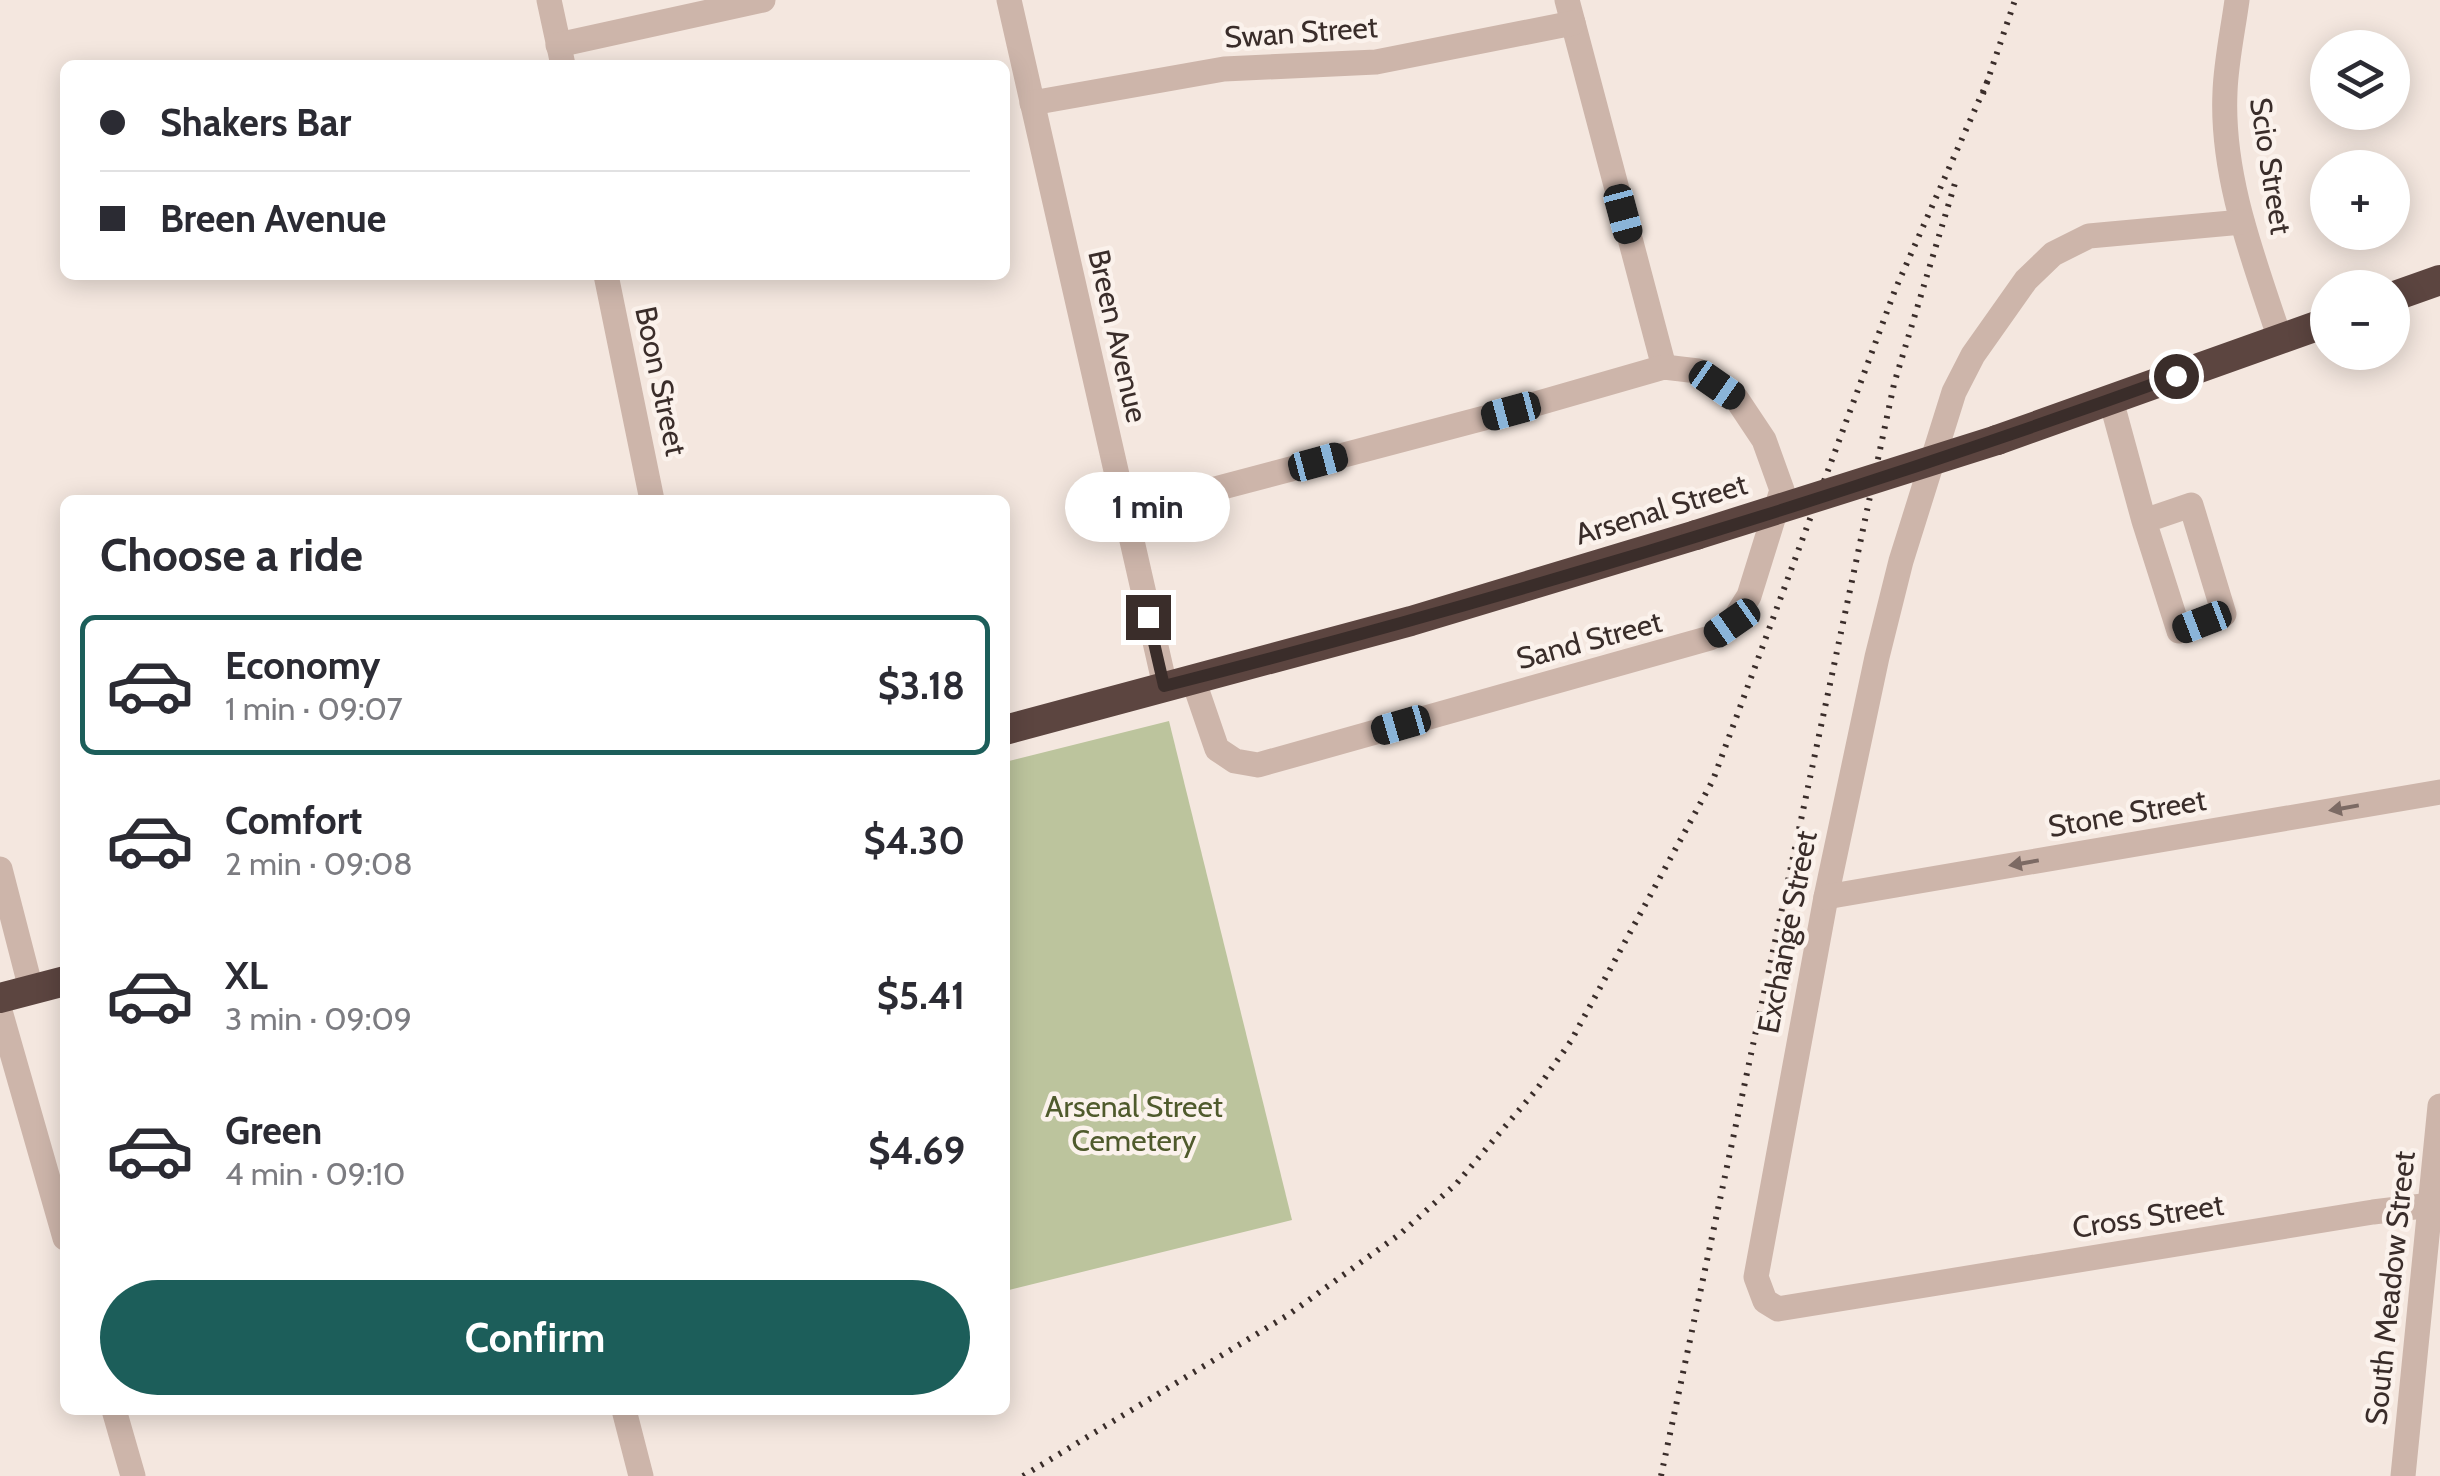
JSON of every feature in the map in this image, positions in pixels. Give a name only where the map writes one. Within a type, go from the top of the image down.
[{"type":"highway","points":[[2410,291],[2440,280]]},
{"type":"highway","name":"Arsenal Street","points":[[1010,729],[1411,621],[1696,535],[1997,440],[2310,329]]},
{"type":"highway","points":[[0,998],[60,981]]},
{"type":"street","points":[[549,0],[560,55],[763,0]]},
{"type":"street","name":"Breen Avenue","points":[[1009,0],[1124,513],[1179,683]]},
{"type":"street","name":"Scio Street","points":[[2236,0],[2225,92],[2228,142],[2242,222],[2280,340]]},
{"type":"street","points":[[1124,513],[1664,367],[1570,12]]},
{"type":"street","name":"Swan Street","points":[[1032,104],[1224,68],[1376,62],[1570,12]]},
{"type":"street","name":"Exchange Street","points":[[1867,1295],[1778,1308],[1764,1301],[1756,1278],[1826,897],[1877,657],[1901,561],[1954,392],[1973,355],[2026,280],[2053,254],[2089,236],[2242,222]]},
{"type":"street","name":"Boon Street","points":[[607,280],[651,495]]},
{"type":"street","name":"Sand Street","points":[[1179,683],[1217,749],[1236,761],[1258,765],[1710,638],[1732,623],[1749,596],[1782,490],[1764,440],[1736,398],[1698,371],[1664,367]]},
{"type":"street","points":[[2111,400],[2144,521],[2180,631],[2224,614],[2190,505],[2144,521]]},
{"type":"street","name":"Stone Street","points":[[1826,897],[2440,792]]},
{"type":"street","points":[[0,870],[32,989]]},
{"type":"street","points":[[0,1011],[60,1221]]},
{"type":"street","name":"South Meadow Street","points":[[2404,1476],[2436,1208],[2440,1106]]},
{"type":"street","name":"Cross Street","points":[[1867,1295],[2436,1208]]},
{"type":"street","points":[[115,1415],[133,1476]]},
{"type":"street","points":[[625,1415],[640,1476]]},
{"type":"green space","name":"Arsenal Street Cemetery","points":[[1169,721],[1292,1220],[1010,1290],[1010,761]]},
{"type":"railway","points":[[1983,94],[2015,0]]},
{"type":"railway","points":[[1023,1476],[1288,1315],[1400,1234],[1457,1183],[1537,1089],[1571,1041],[1713,780],[1895,290],[1988,80]]},
{"type":"railway","points":[[1661,1476],[1894,384],[1956,180]]},
{"type":"route","points":[[1148,617],[1164,686],[1411,621],[1696,535],[1997,440],[2176,376]]}]
